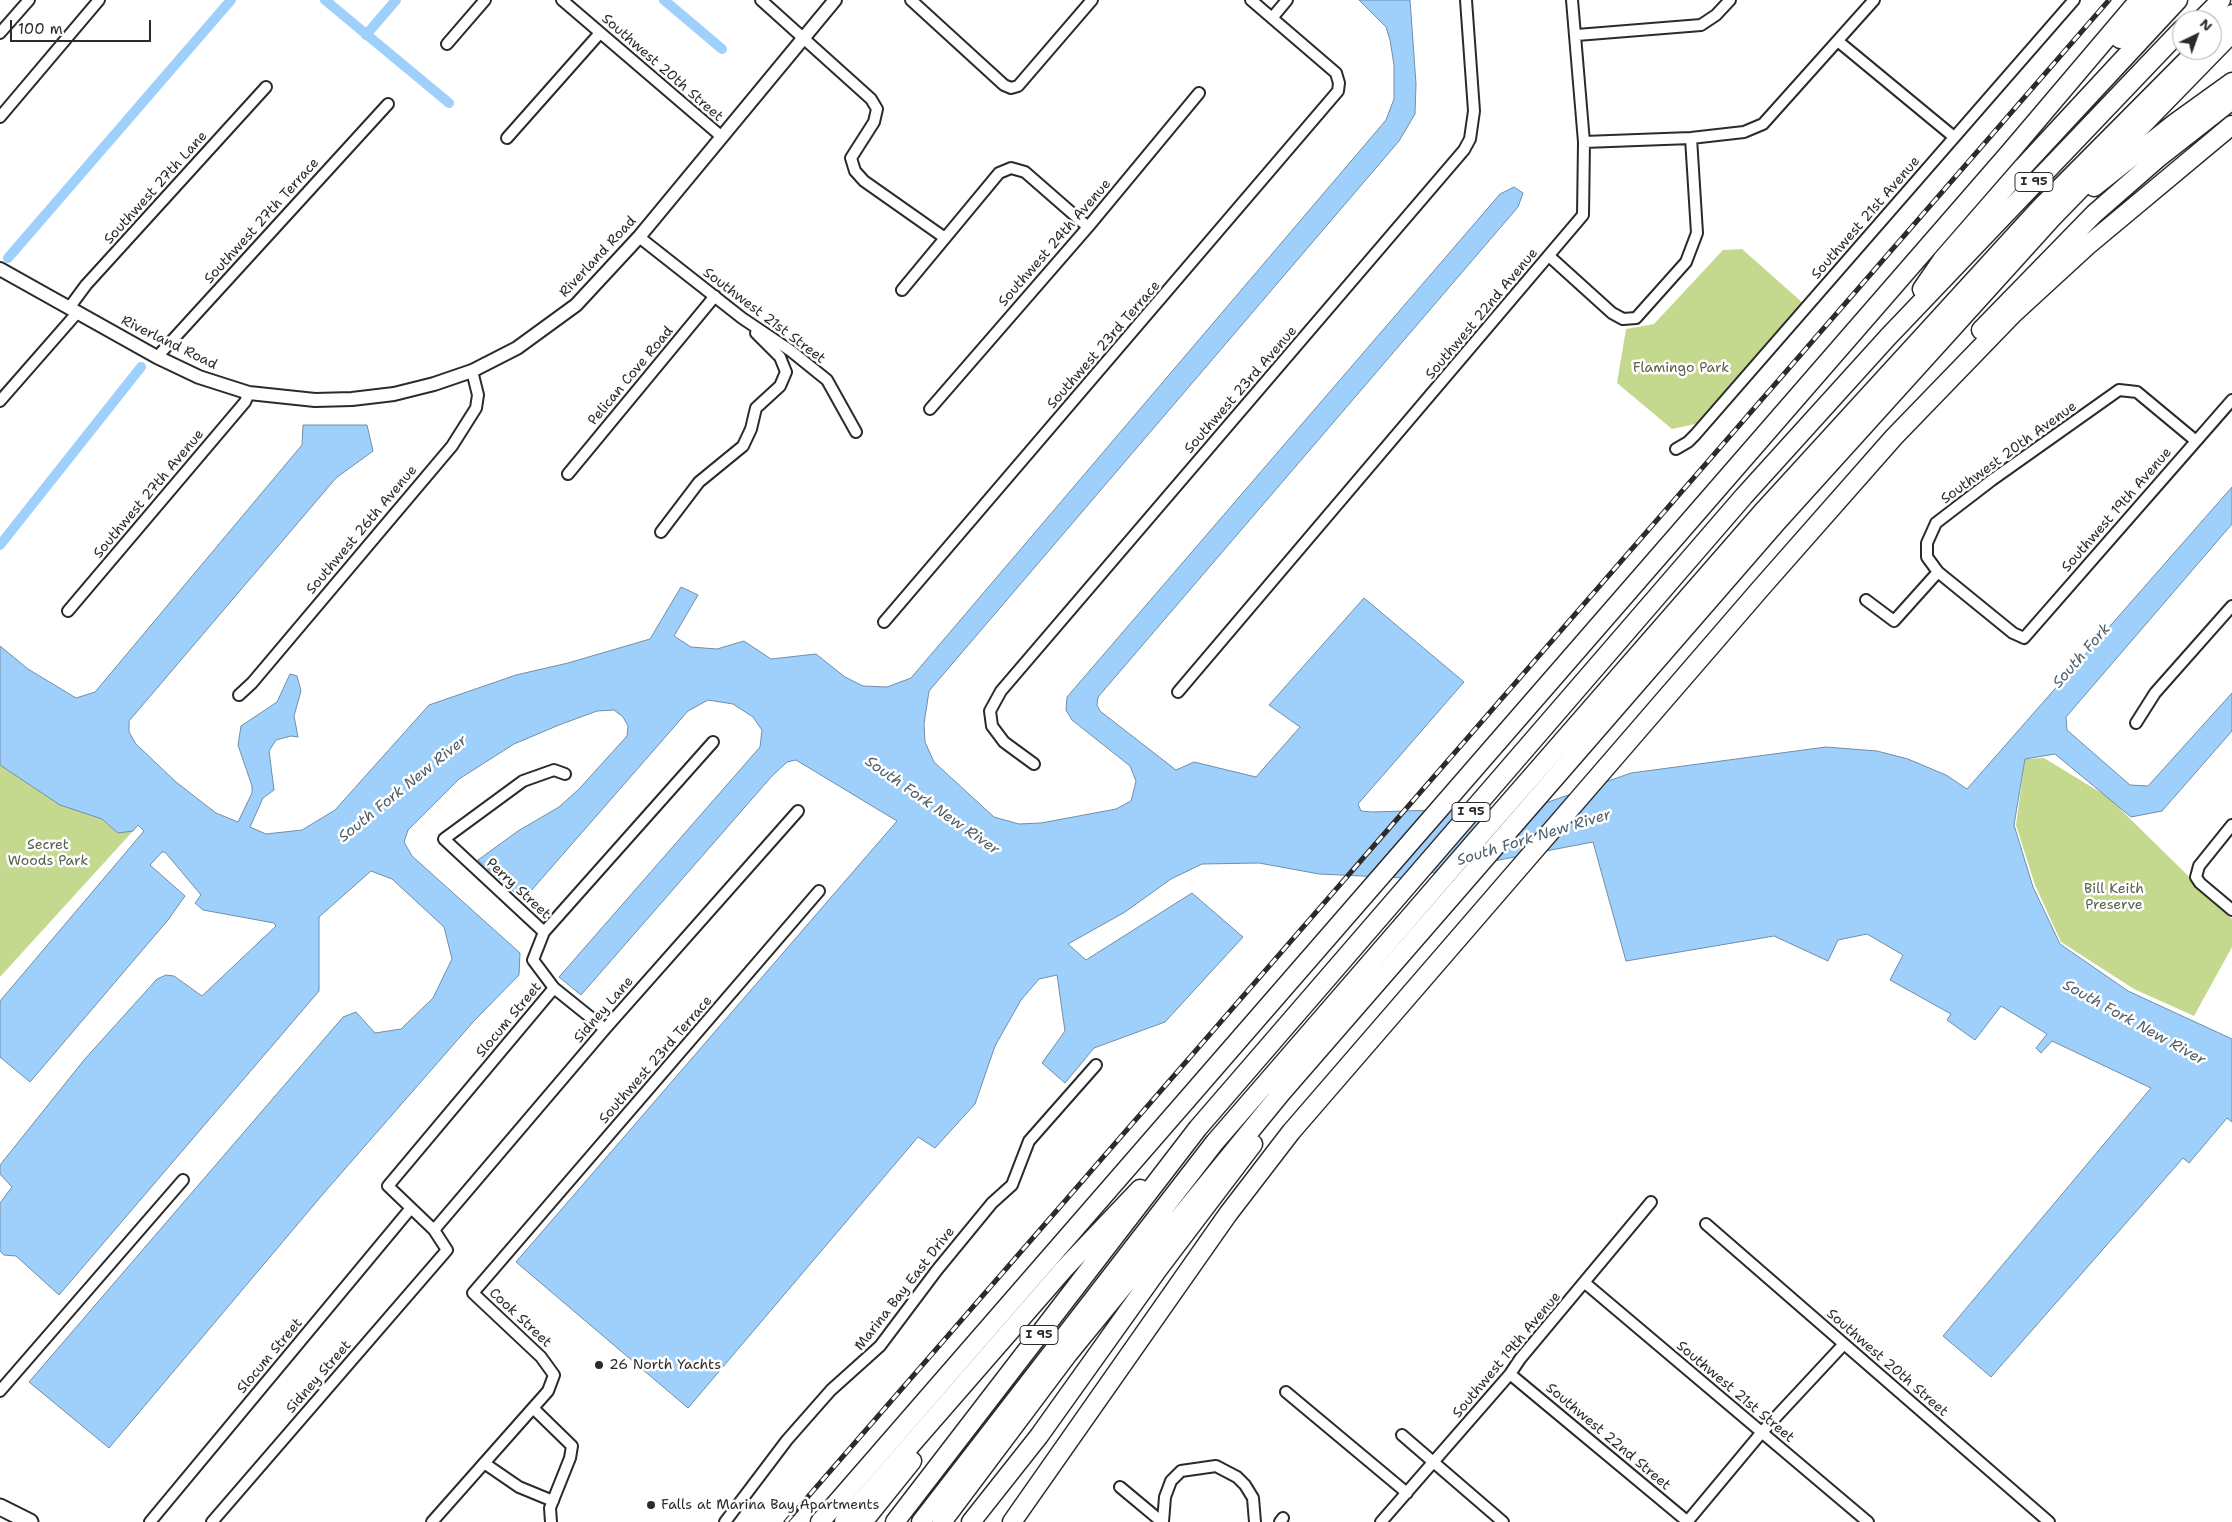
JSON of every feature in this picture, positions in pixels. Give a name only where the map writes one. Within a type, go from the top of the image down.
[{"type":"highway","points":[[820,1522],[1726,480],[2139,0]]},
{"type":"highway","points":[[2011,151],[2157,0]]},
{"type":"highway","points":[[1888,337],[1942,260],[2072,113],[2178,0]]},
{"type":"highway","points":[[2200,10],[2210,0]]},
{"type":"highway","points":[[2211,10],[2221,0]]},
{"type":"highway","points":[[2222,24],[2232,14]]},
{"type":"highway","name":"I 95","points":[[942,1522],[1062,1362],[1233,1159],[1254,1143],[1282,1092],[1776,523],[2052,218],[2232,33]]},
{"type":"highway","name":"I 95","points":[[895,1522],[1181,1148],[1206,1135],[1888,337],[2172,39]]},
{"type":"highway","points":[[1748,500],[2045,180],[2172,50]]},
{"type":"highway","points":[[906,1522],[1183,1158],[1479,837],[1765,508],[2040,208],[2186,60]]},
{"type":"highway","points":[[2052,218],[2232,82]]},
{"type":"highway","points":[[1894,437],[1928,390],[1994,316],[2053,255],[2134,179],[2232,100]]},
{"type":"highway","points":[[1012,1522],[1228,1214],[1274,1153],[1336,1078],[1762,588],[1894,437],[1988,339],[2052,277],[2232,125]]},
{"type":"highway","points":[[921,1522],[1206,1135]]},
{"type":"highway","points":[[844,1522],[1116,1211],[1181,1148]]},
{"type":"highway","points":[[971,1522],[1039,1436],[1159,1268],[1233,1159]]},
{"type":"highway","points":[[863,1522],[1000,1342]]},
{"type":"highway","points":[[985,1522],[1039,1436]]},
{"type":"main road","points":[[0,1507],[30,1522]]},
{"type":"street","points":[[0,33],[29,0]]},
{"type":"street","points":[[0,116],[98,0]]},
{"type":"street","points":[[447,44],[485,0]]},
{"type":"street","name":"Southwest 20th Street","points":[[562,0],[722,137]]},
{"type":"street","points":[[760,0],[803,36],[871,99],[877,109],[874,122],[851,158],[855,172],[864,182],[945,238]]},
{"type":"street","name":"Riverland Road","points":[[0,269],[157,357],[199,377],[249,393],[315,400],[352,399],[394,394],[426,386],[472,371],[517,348],[576,305],[639,237],[803,36],[835,0]]},
{"type":"street","points":[[911,0],[1004,85],[1012,88],[1018,86],[1092,0]]},
{"type":"street","points":[[1251,0],[1272,18],[1287,0]]},
{"type":"street","name":"Southwest 23rd Avenue","points":[[1034,764],[1004,742],[992,726],[990,711],[1001,692],[1464,150],[1470,139],[1474,111],[1466,0]]},
{"type":"street","name":"Southwest 22nd Avenue","points":[[1178,692],[1583,215],[1584,142],[1577,34],[1572,0]]},
{"type":"street","points":[[1577,34],[1701,26],[1716,15],[1730,0]]},
{"type":"street","points":[[1584,142],[1691,138],[1744,132],[1763,124],[1839,42],[1874,0]]},
{"type":"street","name":"Southwest 21st Avenue","points":[[1676,449],[1695,435],[2074,0]]},
{"type":"street","name":"Southwest 23rd Terrace","points":[[884,622],[1338,91],[1339,83],[1336,73],[1272,18]]},
{"type":"street","points":[[508,138],[600,33]]},
{"type":"street","points":[[1839,42],[1954,137]]},
{"type":"street","name":"Southwest 27th Lane","points":[[73,311],[86,285],[266,87]]},
{"type":"street","name":"Southwest 24th Avenue","points":[[930,410],[1088,227],[1199,93]]},
{"type":"street","name":"Southwest 27th Terrace","points":[[157,357],[388,104]]},
{"type":"street","points":[[1549,256],[1612,313],[1622,319],[1636,318],[1686,262],[1697,234],[1691,138]]},
{"type":"street","points":[[902,290],[999,173],[1011,168],[1025,172],[1088,227]]},
{"type":"street","name":"Southwest 21st Street","points":[[639,237],[742,318],[827,380],[856,432]]},
{"type":"street","name":"Pelican Cove Road","points":[[568,474],[715,296]]},
{"type":"street","points":[[0,401],[73,311]]},
{"type":"street","points":[[661,532],[699,482],[743,446],[751,429],[756,408],[780,386],[786,372],[780,357],[742,318]]},
{"type":"street","name":"Southwest 26th Avenue","points":[[239,695],[252,683],[452,446],[476,408],[478,395],[472,371]]},
{"type":"street","name":"Southwest 20th Avenue","points":[[1938,572],[1927,557],[1927,543],[1936,523],[1992,480],[2118,390],[2137,392],[2196,441]]},
{"type":"street","name":"Southwest 27th Avenue","points":[[68,611],[246,402],[249,393]]},
{"type":"street","name":"Southwest 19th Avenue","points":[[1938,572],[2013,633],[2024,638],[2232,400]]},
{"type":"street","points":[[1866,600],[1894,621],[1938,572]]},
{"type":"street","points":[[2136,723],[2155,693],[2232,606]]},
{"type":"street","points":[[544,932],[606,866],[713,742]]},
{"type":"street","name":"Perry Street","points":[[564,774],[554,770],[523,781],[444,839],[544,932],[533,960],[554,988],[605,1029]]},
{"type":"street","name":"Sidney Lane","points":[[434,1230],[605,1029],[798,811]]},
{"type":"street","points":[[2232,825],[2199,866],[2196,877],[2232,910]]},
{"type":"street","name":"Southwest 23rd Terrace","points":[[513,1247],[819,891]]},
{"type":"street","name":"Slocum Street","points":[[150,1522],[411,1208],[388,1186],[554,988]]},
{"type":"street","name":"Marina Bay East Drive","points":[[725,1522],[787,1440],[831,1390],[880,1346],[937,1270],[992,1203],[1012,1185],[1029,1141],[1096,1065]]},
{"type":"street","points":[[0,1391],[183,1180]]},
{"type":"street","name":"Southwest 19th Avenue","points":[[1381,1522],[1510,1374],[1520,1359],[1651,1202]]},
{"type":"street","points":[[411,1208],[434,1230]]},
{"type":"street","name":"Southwest 20th Street","points":[[1706,1224],[2049,1522]]},
{"type":"street","name":"Sidney Street","points":[[212,1522],[447,1250],[434,1230]]},
{"type":"street","name":"Cook Street","points":[[513,1247],[473,1293],[550,1367],[554,1375],[537,1412]]},
{"type":"street","name":"Southwest 21st Street","points":[[1584,1283],[1868,1522]]},
{"type":"street","points":[[1688,1522],[1762,1432],[1844,1344]]},
{"type":"street","name":"Southwest 22nd Street","points":[[1510,1374],[1688,1522]]},
{"type":"street","points":[[1286,1392],[1407,1493]]},
{"type":"street","points":[[432,1522],[484,1463],[537,1412],[572,1446],[570,1458],[550,1508],[551,1522]]},
{"type":"street","points":[[1402,1435],[1499,1521]]},
{"type":"street","points":[[484,1463],[519,1486],[553,1501]]},
{"type":"street","points":[[1162,1522],[1171,1481],[1181,1471],[1216,1466],[1228,1470],[1244,1485],[1253,1498],[1255,1522]]},
{"type":"street","points":[[1120,1487],[1162,1522]]},
{"type":"green space","name":"Flamingo Park","points":[[1742,249],[1804,304],[1700,423],[1672,429],[1617,383],[1626,329],[1654,324],[1723,250]]},
{"type":"green space","name":"Bill Keith Preserve","points":[[2044,758],[2108,797],[2232,919],[2232,947],[2194,1016],[2134,989],[2061,942],[2035,885],[2016,825],[2025,759]]},
{"type":"green space","name":"Secret Woods Park","points":[[0,765],[60,805],[102,819],[118,833],[133,831],[0,977]]},
{"type":"water","name":"South Fork New River","points":[[1359,0],[1410,0],[1416,84],[1415,114],[1399,141],[929,691],[924,724],[925,742],[934,762],[994,817],[1019,824],[1041,823],[1116,809],[1131,801],[1136,781],[1130,766],[1072,720],[1066,710],[1067,697],[1500,194],[1514,187],[1523,193],[1518,207],[1098,697],[1097,705],[1100,711],[1176,770],[1194,762],[1256,777],[1300,727],[1269,705],[1364,598],[1464,682],[1358,804],[1361,811],[1534,807],[1631,773],[1826,747],[1877,751],[1908,759],[1946,775],[1967,789],[2232,487],[2232,524],[2066,717],[2067,730],[2130,785],[2148,786],[2232,693],[2232,731],[2162,811],[2131,817],[2055,754],[2025,759],[2014,825],[2033,887],[2060,944],[2128,991],[2232,1039],[2232,1122],[2227,1118],[2189,1163],[2183,1158],[1991,1377],[1943,1336],[2151,1088],[2052,1041],[2041,1053],[2036,1048],[2047,1034],[2001,1006],[1975,1040],[1947,1020],[1951,1014],[1890,980],[1903,955],[1867,934],[1838,940],[1828,961],[1774,936],[1626,961],[1593,842],[1405,878],[1319,874],[1259,863],[1202,864],[1171,879],[1125,912],[1068,944],[1086,960],[1192,893],[1243,937],[1165,1022],[1094,1048],[1065,1083],[1042,1063],[1065,1031],[1057,975],[1039,979],[1021,1000],[995,1046],[975,1104],[935,1148],[918,1137],[688,1408],[516,1262],[897,821],[796,760],[787,762],[772,776],[581,995],[559,977],[760,747],[762,730],[753,717],[733,704],[708,700],[688,711],[523,900],[478,860],[518,831],[559,807],[579,789],[627,736],[628,726],[623,717],[614,710],[597,711],[514,744],[459,779],[408,830],[404,842],[412,856],[520,953],[519,975],[474,1021],[323,1194],[109,1448],[29,1382],[343,1017],[356,1012],[375,1033],[401,1029],[433,998],[452,959],[444,927],[392,879],[371,871],[319,917],[319,991],[59,1295],[16,1256],[4,1255],[0,1251],[0,1203],[12,1187],[0,1174],[0,1165],[84,1060],[157,979],[166,975],[174,976],[202,996],[276,926],[274,923],[203,910],[195,903],[201,895],[165,852],[162,852],[150,865],[185,896],[168,920],[30,1082],[0,1057],[0,1001],[144,831],[138,825],[133,831],[118,833],[102,819],[60,805],[0,765],[0,646],[28,669],[76,698],[95,692],[302,445],[303,425],[367,425],[373,451],[336,478],[129,721],[129,732],[136,744],[176,782],[216,813],[238,822],[252,793],[252,786],[238,745],[241,726],[277,702],[290,674],[297,676],[301,691],[294,716],[298,737],[291,736],[276,740],[269,751],[274,790],[263,798],[250,827],[266,834],[302,830],[335,810],[429,705],[516,675],[568,663],[650,639],[681,587],[698,595],[674,636],[691,647],[717,649],[744,641],[771,659],[816,654],[845,677],[863,686],[887,687],[911,678],[1386,120],[1394,99],[1394,65],[1390,40],[1386,27]]},
{"type":"waterway","points":[[8,258],[231,0]]},
{"type":"waterway","points":[[325,0],[449,103]]},
{"type":"waterway","points":[[366,35],[396,0]]},
{"type":"waterway","points":[[664,0],[722,49]]},
{"type":"waterway","points":[[0,545],[141,367]]},
{"type":"railway","points":[[786,1522],[2109,0]]},
{"type":"place","name":"26 North Yachts","points":[[599,1365]]},
{"type":"place","name":"Falls at Marina Bay Apartments","points":[[651,1505]]},
{"type":"water label","name":"South Fork","points":[[2082,656]]}]
